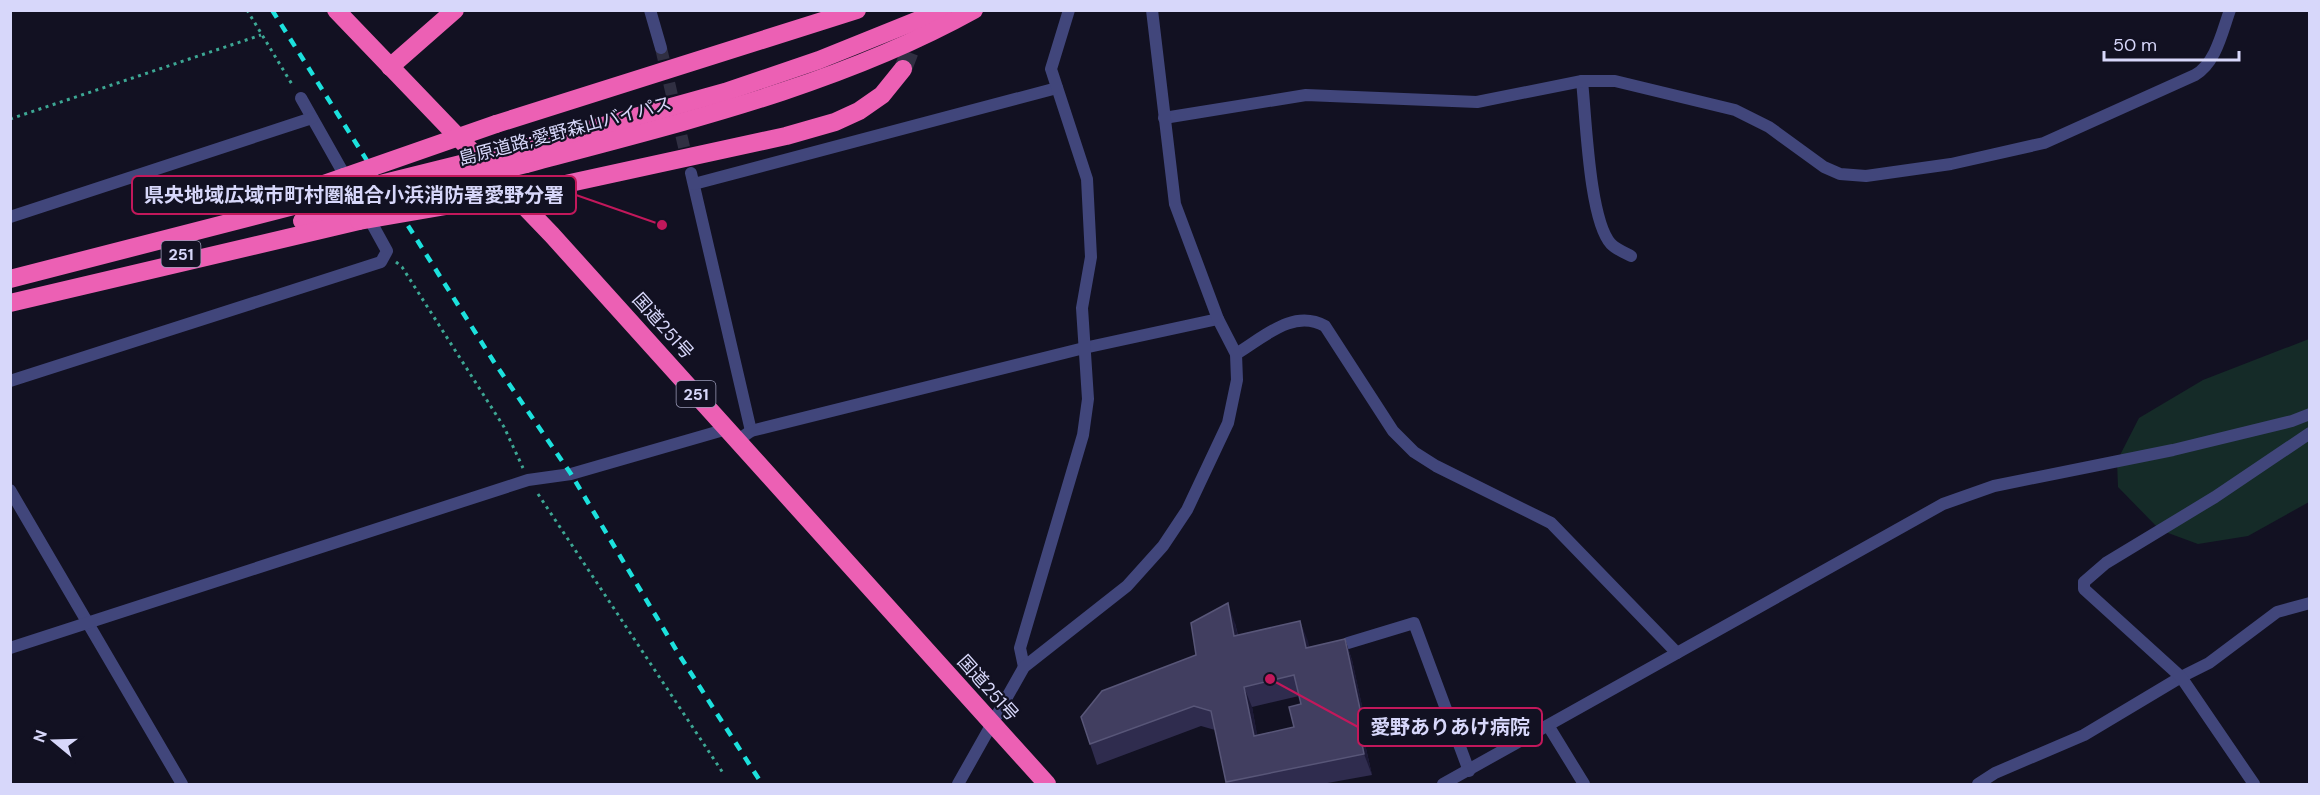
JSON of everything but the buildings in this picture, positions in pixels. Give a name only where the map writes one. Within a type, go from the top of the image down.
[{"type":"highway","name":"国道251号","points":[[336,10],[739,433],[1047,784]]},
{"type":"highway","points":[[390,67],[455,10]]},
{"type":"highway","points":[[10,301],[351,200],[496,124],[857,10]]},
{"type":"highway","points":[[878,46],[943,10]]},
{"type":"highway","points":[[878,46],[974,10]]},
{"type":"highway","name":"島原道路;愛野森山バイパス","points":[[351,200],[508,152],[725,92],[878,46]]},
{"type":"highway","name":"島原道路;愛野森山バイパス","points":[[351,200],[526,164],[732,109],[878,46]]},
{"type":"highway","points":[[351,200],[538,190],[786,136],[835,122],[859,111],[882,95],[903,69]]},
{"type":"highway","name":"251","points":[[10,279],[153,241],[351,200]]},
{"type":"street","points":[[650,10],[661,48]]},
{"type":"street","points":[[1024,667],[1020,648],[1083,435],[1088,399],[1082,308],[1091,257],[1087,179],[1051,69],[1069,10]]},
{"type":"street","points":[[958,784],[1024,667],[1127,586],[1169,537],[1197,490],[1228,423],[1237,381],[1236,354],[1218,319],[1175,204],[1152,10]]},
{"type":"street","points":[[1164,118],[1306,95],[1477,102],[1582,81],[1632,83],[1735,110],[1769,127],[1824,167],[1840,174],[1866,176],[1952,164],[2044,143],[2195,75],[2205,70],[2210,62],[2230,10]]},
{"type":"street","points":[[1582,81],[1595,202],[1600,220],[1611,244],[1631,256]]},
{"type":"street","points":[[739,433],[692,178],[1057,88]]},
{"type":"street","points":[[10,381],[381,262],[387,256],[387,251],[301,98]]},
{"type":"street","points":[[10,217],[312,118]]},
{"type":"street","points":[[1236,354],[1288,322],[1302,318],[1315,320],[1325,326],[1393,431],[1414,452],[1436,466],[1551,523],[1677,653]]},
{"type":"street","points":[[10,648],[528,480],[571,474],[1084,348],[1218,319]]},
{"type":"street","points":[[1443,784],[1549,727],[1943,504],[1994,486],[2173,450],[2292,421],[2310,414]]},
{"type":"street","points":[[2254,784],[2181,677],[2084,589],[2084,582],[2106,563],[2215,497],[2310,433]]},
{"type":"street","points":[[10,490],[182,784]]},
{"type":"street","points":[[1978,784],[1995,773],[2084,735],[2181,677],[2210,663],[2277,612],[2310,603]]},
{"type":"street","points":[[1348,643],[1414,624],[1469,771]]},
{"type":"street","points":[[1549,727],[1584,784]]},
{"type":"path","points":[[247,10],[301,98]]},
{"type":"path","points":[[10,119],[261,35]]},
{"type":"path","points":[[387,256],[402,267],[498,417],[528,480],[723,773]]},
{"type":"green space","points":[[2309,339],[2309,502],[2248,536],[2198,544],[2160,530],[2118,487],[2117,461],[2139,418],[2203,380]]},
{"type":"tunnel","points":[[903,69],[918,30]]},
{"type":"tunnel","points":[[661,48],[688,164]]},
{"type":"railway","points":[[272,10],[494,362],[571,474],[678,653],[762,784]]},
{"type":"place","name":"県央地域広域市町村圏組合小浜消防署愛野分署","points":[[662,225]]},
{"type":"place","name":"愛野ありあけ病院","points":[[1270,679]]}]
